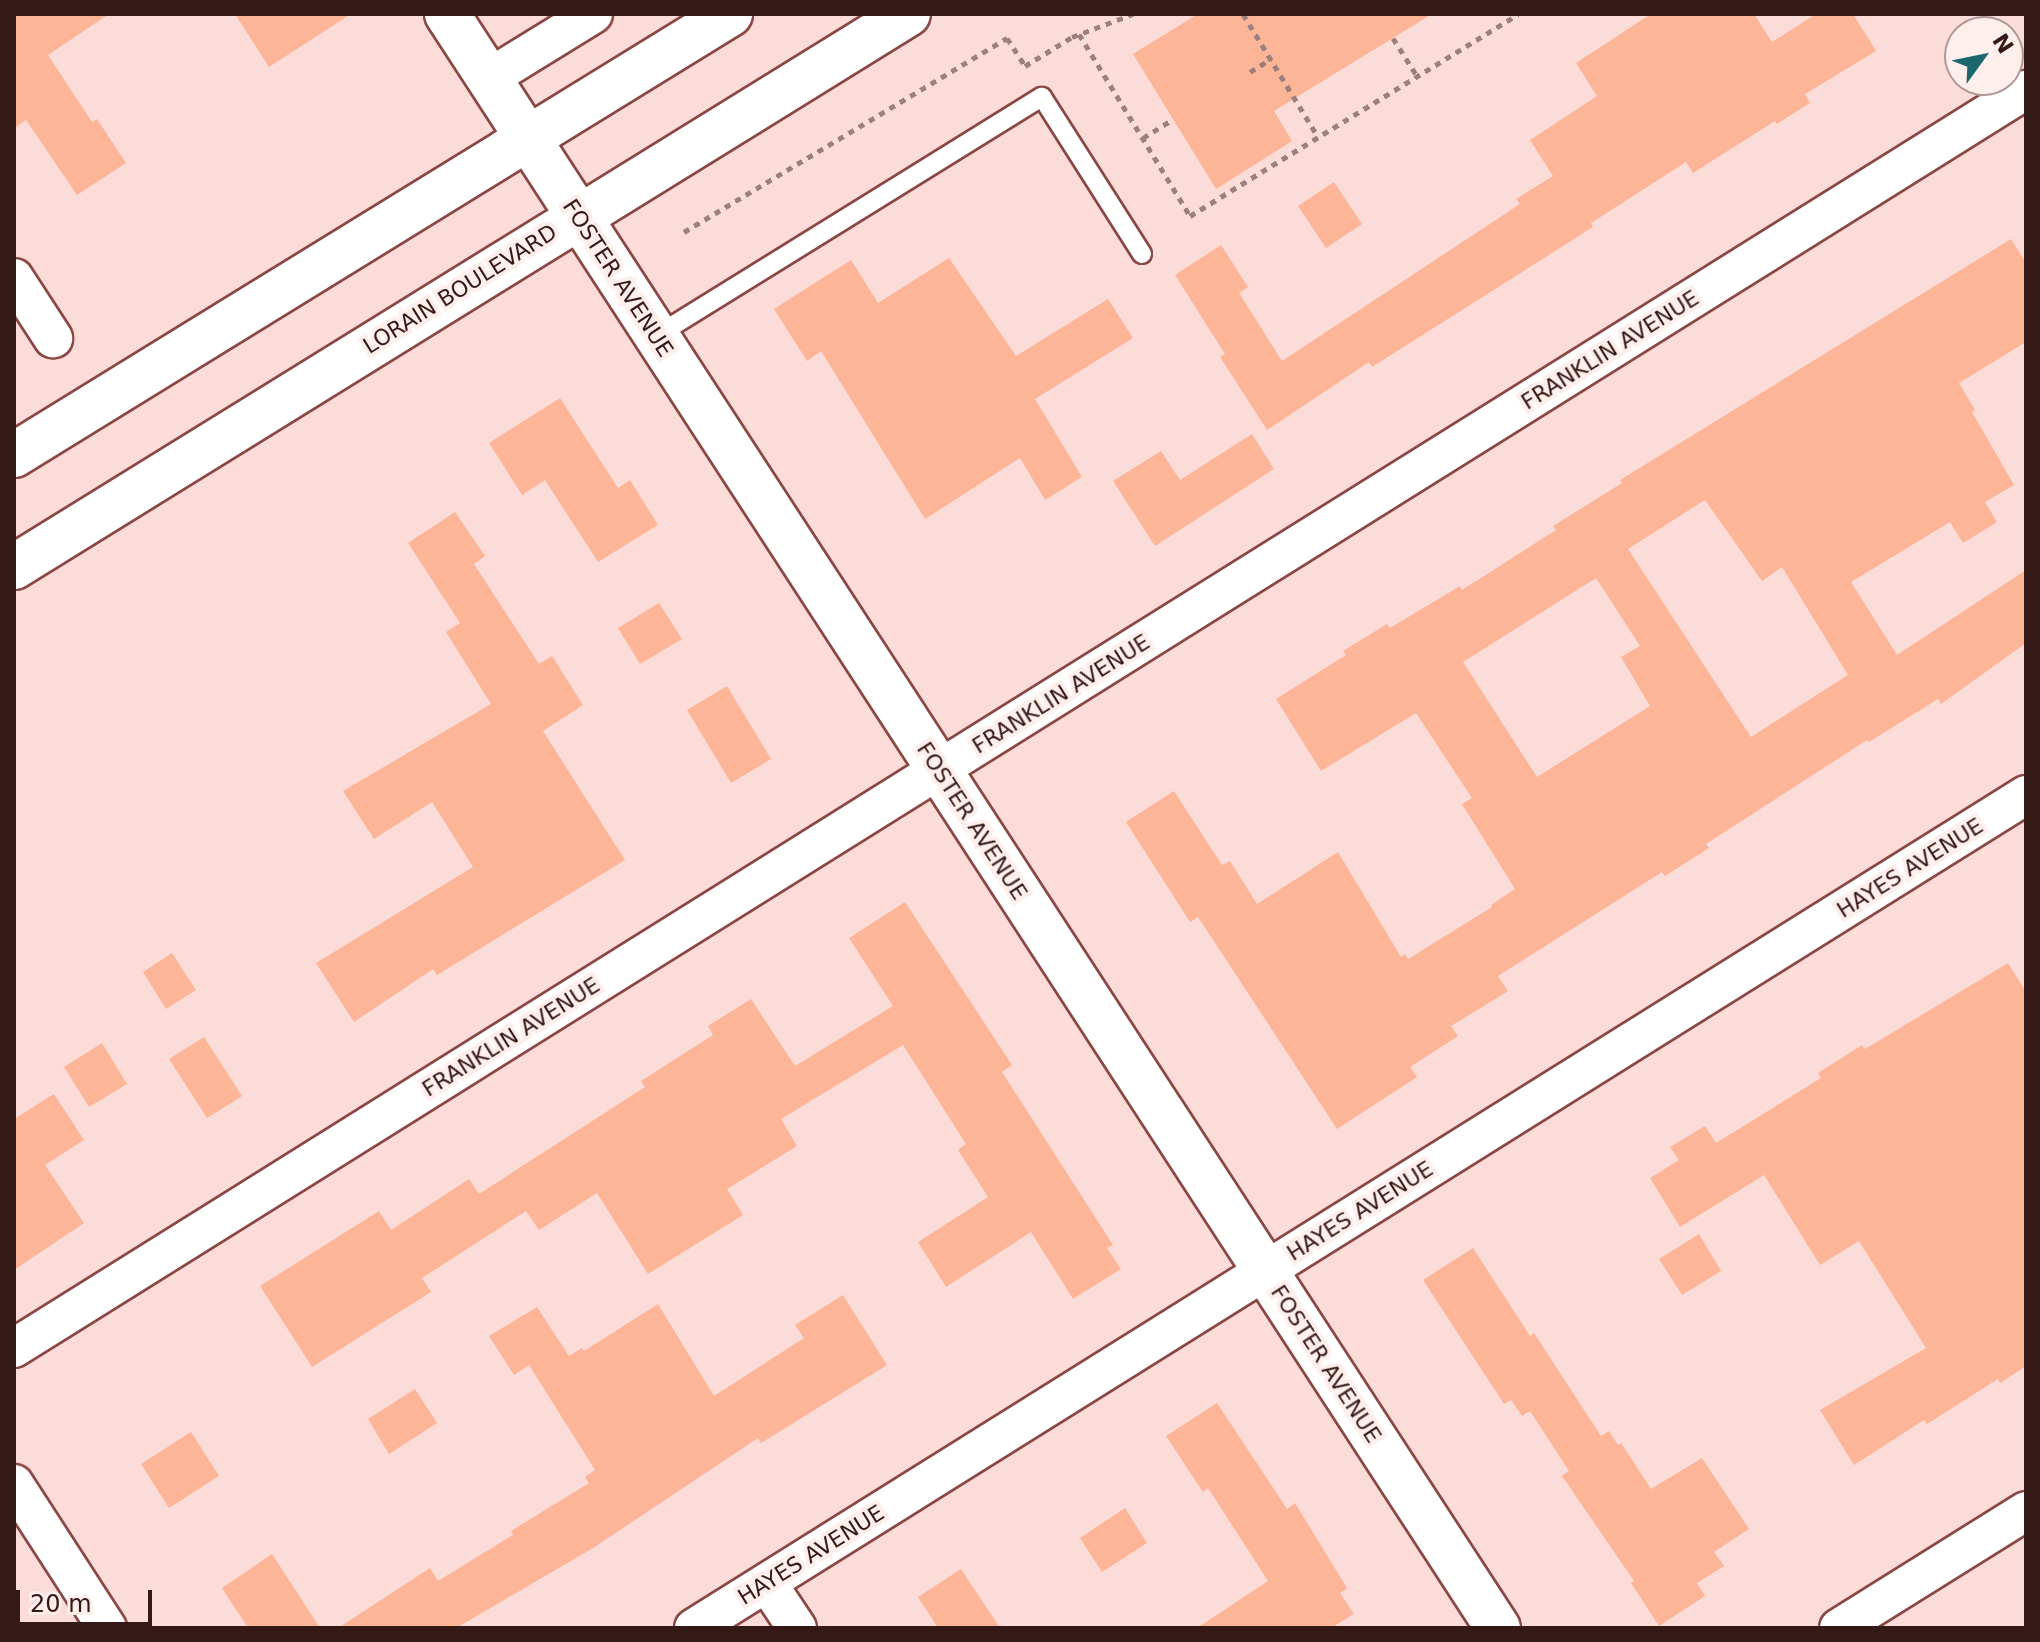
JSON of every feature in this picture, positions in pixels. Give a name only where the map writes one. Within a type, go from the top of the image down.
[{"type":"street","name":"FOSTER AVENUE","points":[[447,14],[1498,1628]]},
{"type":"street","points":[[489,78],[593,14]]},
{"type":"street","points":[[14,455],[730,14]]},
{"type":"street","name":"LORAIN BOULEVARD","points":[[14,567],[908,14]]},
{"type":"street","name":"FRANKLIN AVENUE","points":[[14,1348],[2026,90]]},
{"type":"street","points":[[14,278],[53,338]]},
{"type":"street","name":"HAYES AVENUE","points":[[694,1628],[2026,795]]},
{"type":"street","points":[[14,1484],[107,1628]]},
{"type":"street","points":[[1839,1628],[2026,1511]]},
{"type":"street","points":[[767,1583],[797,1628]]},
{"type":"lane","points":[[656,336],[1042,97],[1142,254]]},
{"type":"path","points":[[684,232],[1007,38],[1025,66],[1079,34],[1133,14]]},
{"type":"path","points":[[1243,14],[1318,137]]},
{"type":"path","points":[[1079,34],[1190,216],[1518,14]]},
{"type":"path","points":[[1393,38],[1417,76]]},
{"type":"path","points":[[1250,72],[1271,59]]},
{"type":"path","points":[[1143,138],[1173,119]]},
{"type":"building","points":[[14,14],[109,14],[48,55],[92,122],[97,119],[126,163],[77,195],[26,120],[14,128]]},
{"type":"building","points":[[235,14],[351,14],[269,67]]},
{"type":"building","points":[[1198,14],[1432,14],[1274,111],[1292,141],[1216,189],[1133,54]]},
{"type":"building","points":[[1651,14],[1754,14],[1772,42],[1816,14],[1853,14],[1876,51],[1805,94],[1810,103],[1777,124],[1775,121],[1693,173],[1686,162],[1591,223],[1593,227],[1372,367],[1369,362],[1267,430],[1220,357],[1225,354],[1175,275],[1221,245],[1248,287],[1239,293],[1282,361],[1520,204],[1516,199],[1553,176],[1530,140],[1597,96],[1576,63]]},
{"type":"building","points":[[1334,182],[1362,224],[1326,248],[1298,206]]},
{"type":"building","points":[[2011,239],[2026,263],[2026,342],[1959,383],[2014,485],[1985,502],[1997,522],[1963,543],[1950,522],[1851,582],[1897,655],[2026,570],[2026,643],[1941,704],[1938,699],[1869,742],[1867,740],[1706,844],[1709,848],[1665,876],[1662,872],[1498,976],[1508,991],[1451,1026],[1458,1036],[1410,1067],[1417,1077],[1337,1129],[1198,917],[1190,922],[1126,822],[1174,791],[1222,865],[1230,861],[1257,904],[1338,852],[1401,957],[1405,954],[1408,959],[1492,907],[1515,889],[1462,804],[1472,798],[1416,713],[1321,771],[1276,699],[1346,655],[1343,651],[1387,624],[1390,628],[1460,586],[1462,590],[1556,530],[1553,526],[1622,483],[1620,480]],"holes":[[[1705,500],[1762,581],[1782,567],[1848,675],[1751,737],[1628,549]],[[1596,578],[1640,646],[1621,657],[1650,706],[1537,777],[1463,662]]]},
{"type":"building","points":[[949,258],[1016,356],[1108,299],[1133,338],[1035,399],[1082,477],[1045,500],[1020,458],[925,519],[821,351],[807,361],[774,309],[851,260],[878,303]]},
{"type":"building","points":[[560,398],[618,488],[630,480],[658,525],[598,562],[545,480],[522,495],[489,443]]},
{"type":"building","points":[[1252,434],[1274,469],[1155,546],[1113,481],[1161,451],[1180,480]]},
{"type":"building","points":[[455,512],[485,556],[474,564],[539,664],[552,656],[583,705],[543,731],[625,860],[437,975],[433,969],[354,1022],[316,963],[473,867],[432,802],[374,839],[343,791],[491,704],[446,632],[460,623],[408,543]]},
{"type":"building","points":[[659,603],[682,639],[640,664],[618,628]]},
{"type":"building","points":[[727,686],[771,759],[731,783],[687,710]]},
{"type":"building","points":[[905,902],[1012,1065],[1002,1072],[1113,1245],[1107,1248],[1121,1269],[1073,1299],[1031,1232],[946,1287],[918,1242],[988,1197],[958,1150],[966,1144],[903,1045],[781,1119],[797,1146],[727,1189],[743,1215],[648,1274],[597,1193],[539,1230],[526,1211],[422,1278],[431,1292],[312,1367],[260,1286],[379,1211],[391,1230],[469,1179],[479,1194],[645,1087],[641,1081],[713,1035],[708,1026],[751,999],[795,1066],[893,1006],[849,938]]},
{"type":"building","points":[[172,953],[196,990],[166,1009],[143,972]]},
{"type":"building","points":[[2008,963],[2026,992],[2026,1366],[2000,1383],[1998,1379],[1927,1424],[1924,1420],[1854,1465],[1820,1410],[1926,1348],[1859,1241],[1820,1265],[1764,1175],[1680,1227],[1650,1178],[1679,1160],[1670,1147],[1705,1126],[1716,1143],[1821,1078],[1818,1073],[1862,1045],[1865,1049]]},
{"type":"building","points":[[204,1037],[242,1096],[207,1118],[169,1059]]},
{"type":"building","points":[[102,1043],[127,1084],[89,1107],[64,1067]]},
{"type":"building","points":[[54,1094],[84,1140],[45,1165],[84,1223],[14,1270],[14,1119]]},
{"type":"building","points":[[1699,1234],[1721,1271],[1682,1295],[1659,1259]]},
{"type":"building","points":[[1473,1248],[1530,1336],[1534,1333],[1601,1436],[1609,1431],[1618,1445],[1621,1443],[1651,1489],[1702,1458],[1749,1529],[1714,1552],[1724,1566],[1697,1583],[1705,1596],[1659,1626],[1631,1583],[1634,1581],[1562,1476],[1569,1471],[1530,1411],[1522,1416],[1511,1400],[1504,1404],[1423,1280]]},
{"type":"building","points":[[843,1295],[887,1365],[761,1443],[758,1438],[593,1548],[456,1628],[338,1628],[430,1568],[438,1581],[589,1483],[585,1477],[595,1470],[529,1365],[514,1375],[489,1336],[537,1307],[569,1356],[582,1348],[584,1351],[658,1304],[714,1396],[804,1338],[795,1325]]},
{"type":"building","points":[[415,1389],[437,1423],[389,1454],[368,1419]]},
{"type":"building","points":[[1217,1403],[1287,1509],[1295,1503],[1347,1588],[1340,1593],[1354,1614],[1331,1628],[1197,1628],[1268,1581],[1208,1488],[1203,1492],[1166,1436]]},
{"type":"building","points":[[191,1432],[219,1476],[169,1508],[141,1464]]},
{"type":"building","points":[[1125,1508],[1147,1543],[1102,1572],[1080,1538]]},
{"type":"building","points":[[272,1554],[320,1628],[248,1628],[222,1588]]},
{"type":"building","points":[[961,1569],[1000,1628],[938,1628],[918,1597]]}]
